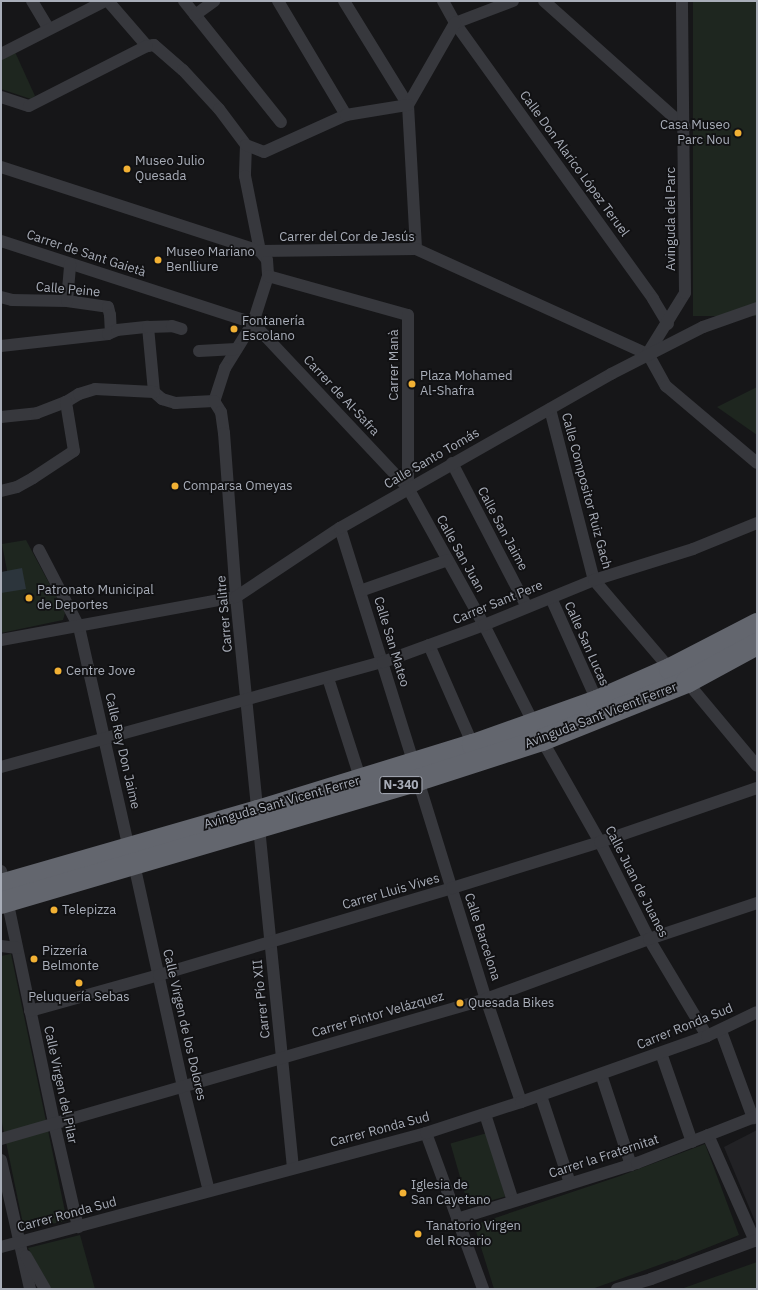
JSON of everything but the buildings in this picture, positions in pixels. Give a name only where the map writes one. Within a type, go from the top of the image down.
[{"type":"highway","name":"Avinguda Sant Vicent Ferrer","points":[[259,819],[361,780],[416,772],[473,745],[538,732],[597,701],[678,676],[757,624]]},
{"type":"highway","name":"Avinguda Sant Vicent Ferrer","points":[[3,893],[416,772],[538,732],[757,644]]},
{"type":"street","points":[[32,1],[48,28]]},
{"type":"street","points":[[1,54],[48,28],[107,1],[147,46]]},
{"type":"street","points":[[184,1],[281,122]]},
{"type":"street","points":[[195,15],[214,1]]},
{"type":"street","points":[[278,1],[346,115]]},
{"type":"street","points":[[344,1],[408,105],[416,249]]},
{"type":"street","name":"Calle Don Alarico López Teruel","points":[[443,1],[455,23],[653,299],[668,324]]},
{"type":"street","points":[[408,105],[455,23],[513,1]]},
{"type":"street","points":[[544,1],[685,127]]},
{"type":"street","name":"Avinguda del Parc","points":[[648,354],[668,324],[685,293],[685,127],[682,1]]},
{"type":"street","points":[[1,97],[29,106],[147,46],[154,45],[183,70],[219,109],[246,145],[264,152],[346,115],[408,105]]},
{"type":"street","points":[[1,417],[26,415],[66,402],[79,394],[95,389],[154,392],[162,399],[175,403],[214,401],[221,377],[236,349],[253,323],[268,276],[267,260],[260,251],[246,176],[246,145]]},
{"type":"street","name":"Carrer del Cor de Jesús","points":[[1,167],[260,251],[416,249],[648,354]]},
{"type":"street","name":"Carrer de Sant Gaietà","points":[[1,241],[253,323]]},
{"type":"street","points":[[67,301],[70,264]]},
{"type":"street","name":"Carrer Manà","points":[[268,276],[408,315],[408,488]]},
{"type":"street","name":"Calle Peine","points":[[1,297],[12,300],[67,301],[108,307],[111,332]]},
{"type":"street","name":"Calle Santo Tomás","points":[[236,597],[340,528],[452,463],[648,354],[703,327],[757,308]]},
{"type":"street","name":"Carrer de Al-Safra","points":[[253,323],[408,488]]},
{"type":"street","points":[[1,346],[148,327],[172,326],[182,330]]},
{"type":"street","points":[[148,327],[154,392]]},
{"type":"street","points":[[199,351],[236,349]]},
{"type":"street","points":[[648,354],[666,386],[757,463]]},
{"type":"street","name":"Carrer Salitre","points":[[214,401],[222,412],[223,420],[236,597],[259,819]]},
{"type":"street","points":[[1,491],[17,487],[34,478],[74,451],[66,402]]},
{"type":"street","name":"Calle Compositor Ruiz Gach","points":[[550,409],[594,580]]},
{"type":"street","name":"Calle San Jaime","points":[[452,463],[527,607]]},
{"type":"street","name":"Calle San Juan","points":[[408,488],[484,625],[538,732]]},
{"type":"street","name":"Carrer Sant Pere","points":[[1,767],[104,738],[247,701],[383,662],[484,625],[594,580],[693,549],[757,523]]},
{"type":"street","name":"Calle San Mateo","points":[[340,528],[383,662],[416,772]]},
{"type":"street","name":"Calle Rey Don Jaime","points":[[40,550],[79,627],[132,856]]},
{"type":"street","points":[[360,591],[448,560]]},
{"type":"street","points":[[594,580],[757,766]]},
{"type":"street","points":[[1,640],[79,627],[236,597]]},
{"type":"street","name":"Calle San Lucas","points":[[550,598],[597,701]]},
{"type":"street","points":[[429,645],[473,745]]},
{"type":"street","points":[[328,678],[361,780]]},
{"type":"street","name":"Calle Juan de Juanes","points":[[538,732],[600,842],[649,939],[707,1036]]},
{"type":"street","name":"Calle Barcelona","points":[[416,772],[486,999],[521,1102]]},
{"type":"street","name":"Carrer Lluis Vives","points":[[30,1011],[159,975],[452,888],[600,842],[757,788]]},
{"type":"street","name":"Carrer Pío XII","points":[[259,819],[293,1168]]},
{"type":"street","name":"Calle Virgen de los Dolores","points":[[132,856],[183,1087],[209,1191]]},
{"type":"street","name":"Calle Virgen del Pilar","points":[[3,893],[78,1227]]},
{"type":"street","name":"Carrer Pintor Velázquez","points":[[1,1139],[486,999],[649,939],[757,903]]},
{"type":"street","points":[[1,946],[16,948]]},
{"type":"street","name":"Carrer Ronda Sud","points":[[1,1247],[426,1133],[541,1096],[661,1053],[721,1031],[757,1012]]},
{"type":"street","points":[[721,1031],[755,1117]]},
{"type":"street","points":[[661,1053],[692,1142]]},
{"type":"street","points":[[601,1074],[631,1165]]},
{"type":"street","points":[[541,1096],[570,1184]]},
{"type":"street","points":[[485,1114],[513,1201]]},
{"type":"street","name":"Carrer la Fraternitat","points":[[457,1219],[631,1165],[755,1117]]},
{"type":"street","points":[[426,1133],[483,1289]]},
{"type":"street","points":[[617,1289],[651,1279],[756,1241],[708,1135]]},
{"type":"street","points":[[1,1160],[18,1242],[30,1289]]},
{"type":"street","points":[[18,1242],[44,1289]]},
{"type":"shaded area","points":[[693,1],[757,1],[757,316],[693,316]]},
{"type":"shaded area","points":[[15,52],[35,96],[31,99],[1,89],[1,59]]},
{"type":"shaded area","points":[[757,387],[757,435],[717,407]]},
{"type":"shaded area","name":"Patronato Municipal de Deportes","points":[[26,540],[65,613],[63,620],[1,633],[1,582],[9,581],[2,544]]},
{"type":"shaded area","points":[[22,568],[26,589],[1,593],[1,572]]},
{"type":"shaded area","points":[[11,954],[67,1221],[24,1229],[1,1118],[1,956]]},
{"type":"shaded area","points":[[757,1130],[757,1226],[724,1147]]},
{"type":"shaded area","points":[[487,1133],[505,1196],[469,1207],[450,1143]]},
{"type":"shaded area","points":[[705,1144],[739,1235],[674,1261],[673,1260],[592,1289],[494,1289],[474,1225],[620,1176]]},
{"type":"shaded area","points":[[80,1235],[95,1289],[51,1289],[28,1248]]},
{"type":"shaded area","points":[[757,1262],[757,1289],[681,1289]]},
{"type":"place","name":"Casa Museo Parc Nou","points":[[738,133]]},
{"type":"place","name":"Museo Julio Quesada","points":[[127,169]]},
{"type":"place","name":"Museo Mariano Benlliure","points":[[158,260]]},
{"type":"place","name":"Fontanería Escolano","points":[[234,329]]},
{"type":"place","name":"Plaza Mohamed Al-Shafra","points":[[412,384]]},
{"type":"place","name":"Comparsa Omeyas","points":[[175,486]]},
{"type":"place","name":"Patronato Municipal de Deportes","points":[[29,598]]},
{"type":"place","name":"Centre Jove","points":[[58,671]]},
{"type":"place","name":"Telepizza","points":[[54,910]]},
{"type":"place","name":"Pizzería Belmonte","points":[[34,959]]},
{"type":"place","name":"Peluquería Sebas","points":[[79,983]]},
{"type":"place","name":"Quesada Bikes","points":[[460,1003]]},
{"type":"place","name":"Iglesia de San Cayetano","points":[[403,1193]]},
{"type":"place","name":"Tanatorio Virgen del Rosario","points":[[418,1234]]}]
